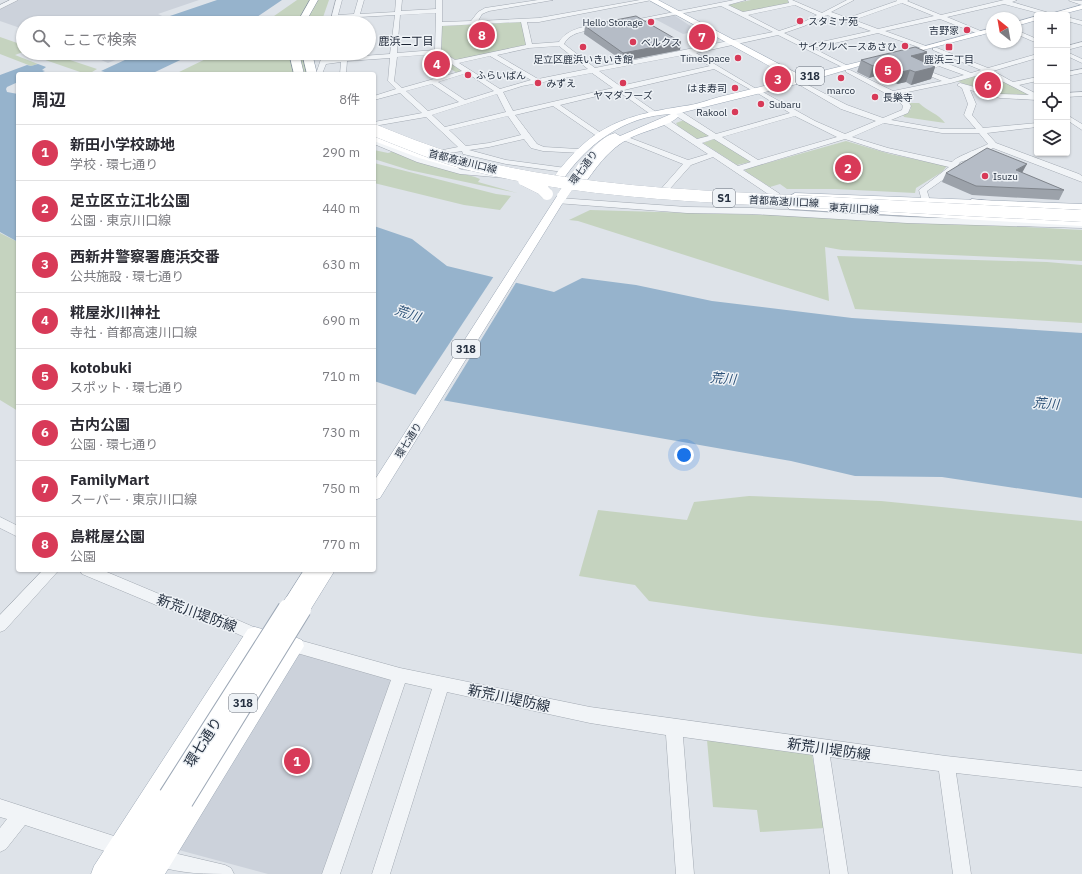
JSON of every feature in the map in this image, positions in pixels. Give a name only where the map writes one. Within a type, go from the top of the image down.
[{"type":"highway","points":[[305,16],[314,0]]},
{"type":"highway","points":[[310,16],[318,0]]},
{"type":"highway","points":[[318,12],[323,0]]},
{"type":"highway","points":[[295,60],[298,72]]},
{"type":"highway","points":[[301,60],[304,72]]},
{"type":"highway","points":[[309,60],[312,72]]},
{"type":"highway","name":"首都高速川口線","points":[[376,130],[419,149],[475,165],[600,187],[706,197],[1082,216]]},
{"type":"highway","points":[[376,138],[423,156],[499,176]]},
{"type":"highway","points":[[376,138],[435,158],[528,181],[555,199]]},
{"type":"highway","name":"首都高速川口線","points":[[376,138],[411,153],[461,168],[520,181],[595,193],[718,204],[1082,223]]},
{"type":"highway","points":[[777,200],[824,209],[1082,223]]},
{"type":"highway","points":[[972,202],[1004,207],[1082,211]]},
{"type":"highway","points":[[812,213],[824,209]]},
{"type":"main road","points":[[653,0],[801,81]]},
{"type":"main road","points":[[1063,12],[1082,7]]},
{"type":"main road","points":[[1070,13],[1082,10]]},
{"type":"main road","points":[[1022,22],[1034,19]]},
{"type":"main road","points":[[1022,26],[1034,23]]},
{"type":"main road","name":"環七通り","points":[[376,473],[555,199],[578,166],[598,148],[618,134],[633,127],[679,113],[986,32]]},
{"type":"main road","name":"環七通り","points":[[891,58],[916,54],[986,36]]},
{"type":"main road","name":"318","points":[[559,177],[578,151],[598,135],[625,121],[652,114],[679,113]]},
{"type":"main road","name":"318","points":[[579,184],[599,155],[622,138],[638,130],[664,121],[679,113]]},
{"type":"main road","name":"東京川口線","points":[[559,177],[579,184],[659,196],[777,200],[926,200],[1082,207]]},
{"type":"main road","name":"東京川口線","points":[[579,184],[1082,223]]},
{"type":"main road","name":"環七通り","points":[[376,491],[555,199]]},
{"type":"main road","name":"環七通り","points":[[136,874],[176,798],[301,599],[313,572]]},
{"type":"main road","name":"環七通り","points":[[301,599],[324,572]]},
{"type":"main road","points":[[102,874],[255,635]]},
{"type":"main road","points":[[156,867],[295,646]]},
{"type":"main road","name":"環七通り","points":[[117,874],[176,798]]},
{"type":"street","points":[[0,7],[15,0]]},
{"type":"street","points":[[335,16],[339,0]]},
{"type":"street","points":[[361,0],[357,16],[438,11]]},
{"type":"street","points":[[399,0],[391,81],[444,129],[465,149],[466,152],[559,177]]},
{"type":"street","points":[[438,52],[439,0]]},
{"type":"street","points":[[514,0],[527,9]]},
{"type":"street","points":[[473,23],[480,13],[487,9],[550,0]]},
{"type":"street","points":[[439,24],[541,20],[649,0]]},
{"type":"street","points":[[622,23],[726,2],[743,0]]},
{"type":"street","points":[[789,0],[825,14],[880,30],[924,48]]},
{"type":"street","points":[[834,0],[843,4]]},
{"type":"street","points":[[376,124],[428,114],[499,91],[537,81],[690,52],[778,32],[802,25],[851,0]]},
{"type":"street","points":[[849,20],[902,0],[981,33]]},
{"type":"street","points":[[997,0],[1041,12]]},
{"type":"street","points":[[807,47],[1014,0]]},
{"type":"street","points":[[1072,0],[1082,3]]},
{"type":"street","points":[[726,2],[742,14],[893,93],[904,101],[907,106],[906,112],[845,137],[736,169]]},
{"type":"street","points":[[742,14],[796,3]]},
{"type":"street","points":[[602,4],[608,8]]},
{"type":"street","points":[[578,13],[586,18]]},
{"type":"street","points":[[533,14],[541,20]]},
{"type":"street","points":[[636,20],[644,25]]},
{"type":"street","points":[[1070,20],[1082,23]]},
{"type":"street","points":[[524,21],[529,46]]},
{"type":"street","points":[[593,23],[599,27]]},
{"type":"street","points":[[561,44],[563,39],[568,35],[607,26]]},
{"type":"street","points":[[1022,35],[1034,40]]},
{"type":"street","points":[[453,62],[529,46],[561,44]]},
{"type":"street","points":[[561,44],[566,50],[652,114]]},
{"type":"street","points":[[1070,47],[1082,44]]},
{"type":"street","points":[[683,48],[796,114],[845,137],[893,151],[953,165]]},
{"type":"street","points":[[935,49],[986,70],[1034,95]]},
{"type":"street","points":[[376,56],[438,52],[499,91],[510,113],[526,136],[538,148],[578,151]]},
{"type":"street","points":[[491,54],[537,81]]},
{"type":"street","points":[[916,54],[970,75]]},
{"type":"street","points":[[1070,55],[1082,61]]},
{"type":"street","points":[[893,93],[950,81],[1034,57]]},
{"type":"street","points":[[320,72],[323,60]]},
{"type":"street","points":[[322,63],[332,60]]},
{"type":"street","points":[[343,72],[345,60]]},
{"type":"street","points":[[939,64],[922,71],[966,87],[1006,97],[1034,97]]},
{"type":"street","points":[[444,129],[714,66]]},
{"type":"street","points":[[1070,73],[1082,71]]},
{"type":"street","points":[[376,98],[468,72]]},
{"type":"street","points":[[1012,84],[1034,80]]},
{"type":"street","points":[[801,81],[853,105],[893,118],[931,125],[965,127],[980,130]]},
{"type":"street","points":[[801,81],[844,107],[884,121],[942,131],[970,132],[1034,125]]},
{"type":"street","points":[[434,82],[464,102]]},
{"type":"street","points":[[966,87],[972,104],[968,115],[993,145],[1076,176],[1082,180]]},
{"type":"street","points":[[1070,95],[1082,94]]},
{"type":"street","points":[[553,103],[598,135]]},
{"type":"street","points":[[679,113],[756,162]]},
{"type":"street","points":[[696,142],[796,114]]},
{"type":"street","points":[[1070,120],[1082,121]]},
{"type":"street","points":[[664,121],[736,169],[777,200]]},
{"type":"street","points":[[1070,121],[1082,128]]},
{"type":"street","points":[[376,130],[441,154],[513,170],[559,177]]},
{"type":"street","points":[[441,154],[449,150],[489,145],[526,136]]},
{"type":"street","points":[[376,138],[420,160],[472,174],[559,177]]},
{"type":"street","points":[[622,138],[688,163]]},
{"type":"street","points":[[926,200],[923,190],[951,170],[957,160],[973,156],[993,145]]},
{"type":"street","points":[[664,190],[688,163],[714,154]]},
{"type":"street","points":[[555,199],[687,210],[812,213],[907,220],[1082,223]]},
{"type":"street","points":[[0,522],[16,531]]},
{"type":"street","points":[[0,625],[50,572]]},
{"type":"street","name":"新荒川堤防線","points":[[92,572],[161,601],[233,625],[255,635],[400,675],[558,709],[674,728],[946,764],[1082,779]]},
{"type":"street","points":[[331,874],[400,675]]},
{"type":"street","points":[[381,874],[442,684]]},
{"type":"street","points":[[674,728],[685,874]]},
{"type":"street","points":[[820,747],[839,874]]},
{"type":"street","points":[[946,764],[962,874]]},
{"type":"street","points":[[0,808],[120,847]]},
{"type":"street","points":[[0,843],[21,815]]},
{"type":"street","points":[[156,867],[225,874]]},
{"type":"shaded area","points":[[18,0],[199,0],[158,14],[162,16],[16,16],[16,27],[0,21],[0,8]]},
{"type":"shaded area","points":[[674,15],[698,31],[683,34],[655,19]]},
{"type":"shaded area","points":[[101,60],[116,60],[108,63]]},
{"type":"shaded area","points":[[298,652],[394,675],[325,874],[268,874],[175,849]]},
{"type":"green space","points":[[297,0],[329,0],[323,16],[274,16]]},
{"type":"green space","points":[[751,0],[787,0],[792,3],[743,13],[727,5]]},
{"type":"green space","points":[[523,22],[526,45],[456,60],[440,51],[440,26]]},
{"type":"green space","points":[[0,37],[16,43],[16,60],[28,60],[38,64],[31,66],[0,54]]},
{"type":"green space","points":[[438,59],[442,63],[437,66],[442,68],[451,68],[447,65],[451,63],[464,71],[457,73],[451,69],[431,71],[426,60]]},
{"type":"green space","points":[[45,60],[70,60],[97,69],[92,72],[80,72]]},
{"type":"green space","points":[[204,60],[311,60],[307,72],[179,72]]},
{"type":"green space","points":[[988,73],[1033,96],[1013,96],[994,93],[957,81]]},
{"type":"green space","points":[[909,103],[919,103],[940,117],[945,123],[904,117],[903,115],[911,109]]},
{"type":"green space","points":[[684,120],[710,136],[697,139],[676,123]]},
{"type":"green space","points":[[714,139],[750,162],[737,165],[703,143]]},
{"type":"green space","points":[[846,141],[890,154],[947,166],[942,172],[916,188],[915,193],[835,189],[787,189],[780,184],[770,187],[745,171],[746,169]]},
{"type":"green space","points":[[376,150],[388,153],[395,151],[422,163],[475,177],[480,179],[478,182],[517,193],[409,170],[376,160]]},
{"type":"green space","points":[[376,164],[496,194],[511,196],[500,210],[464,205],[376,183]]},
{"type":"green space","points":[[590,210],[838,217],[1082,230],[1082,261],[842,250],[825,247],[829,301],[578,221],[569,220]]},
{"type":"green space","points":[[0,233],[16,241],[16,410],[0,400]]},
{"type":"green space","points":[[837,256],[1047,262],[1082,265],[1082,323],[855,309]]},
{"type":"green space","points":[[749,496],[881,501],[1082,521],[1082,654],[754,616],[649,601],[635,585],[579,576],[598,510],[687,520],[694,502]]},
{"type":"green space","points":[[707,740],[812,754],[825,828],[760,832],[757,810],[713,807]]},
{"type":"water","points":[[217,0],[282,0],[258,16],[170,16]]},
{"type":"water","points":[[125,60],[180,60],[155,72],[101,71]]},
{"type":"water","points":[[38,64],[46,67],[42,70],[45,71],[43,72],[16,72],[16,83],[6,89],[7,92],[16,94],[16,241],[0,232],[0,75],[27,65],[31,66]]},
{"type":"water","name":"荒川","points":[[376,227],[412,239],[447,266],[554,292],[582,278],[636,285],[712,301],[852,318],[1082,333],[1082,498],[942,477],[855,476],[791,461],[419,396],[376,382]]},
{"type":"pier","points":[[494,276],[517,281],[443,402],[414,397]]},
{"type":"building","name":"ベルクス","points":[[636,16],[681,42],[623,53],[585,26]]},
{"type":"building","points":[[915,47],[927,52],[911,56],[935,67],[915,72],[910,70],[901,72],[883,63],[873,66],[861,60]]},
{"type":"building","points":[[987,148],[1027,164],[1016,170],[1064,190],[976,186],[946,173]]},
{"type":"place","name":"スタミナ苑","points":[[800,21]]},
{"type":"place","name":"Hello Storage","points":[[651,22]]},
{"type":"place","name":"吉野家","points":[[967,30]]},
{"type":"place","name":"島糀屋公園","points":[[482,35]]},
{"type":"place","name":"FamilyMart","points":[[702,37]]},
{"type":"place","name":"ベルクス","points":[[633,42]]},
{"type":"place","name":"サイクルベースあさひ","points":[[905,46]]},
{"type":"place","name":"足立区鹿浜いきいき館","points":[[583,47]]},
{"type":"place","name":"鹿浜三丁目","points":[[949,47]]},
{"type":"place","name":"TimeSpace","points":[[738,58]]},
{"type":"place","name":"糀屋氷川神社","points":[[437,64]]},
{"type":"place","name":"kotobuki","points":[[888,70]]},
{"type":"place","name":"ふらいぱん","points":[[468,75]]},
{"type":"place","name":"marco","points":[[841,78]]},
{"type":"place","name":"西新井警察署鹿浜交番","points":[[778,79]]},
{"type":"place","name":"みずえ","points":[[538,83]]},
{"type":"place","name":"ヤマダフーズ","points":[[623,83]]},
{"type":"place","name":"古内公園","points":[[988,85]]},
{"type":"place","name":"はま寿司","points":[[735,88]]},
{"type":"place","name":"長樂寺","points":[[875,97]]},
{"type":"place","name":"Subaru","points":[[761,104]]},
{"type":"place","name":"Rakool","points":[[735,112]]},
{"type":"place","name":"足立区立江北公園","points":[[848,168]]},
{"type":"place","name":"Isuzu","points":[[985,176]]},
{"type":"place","name":"新田小学校跡地","points":[[297,761]]},
{"type":"district","name":"鹿浜二丁目","points":[[406,41]]}]
